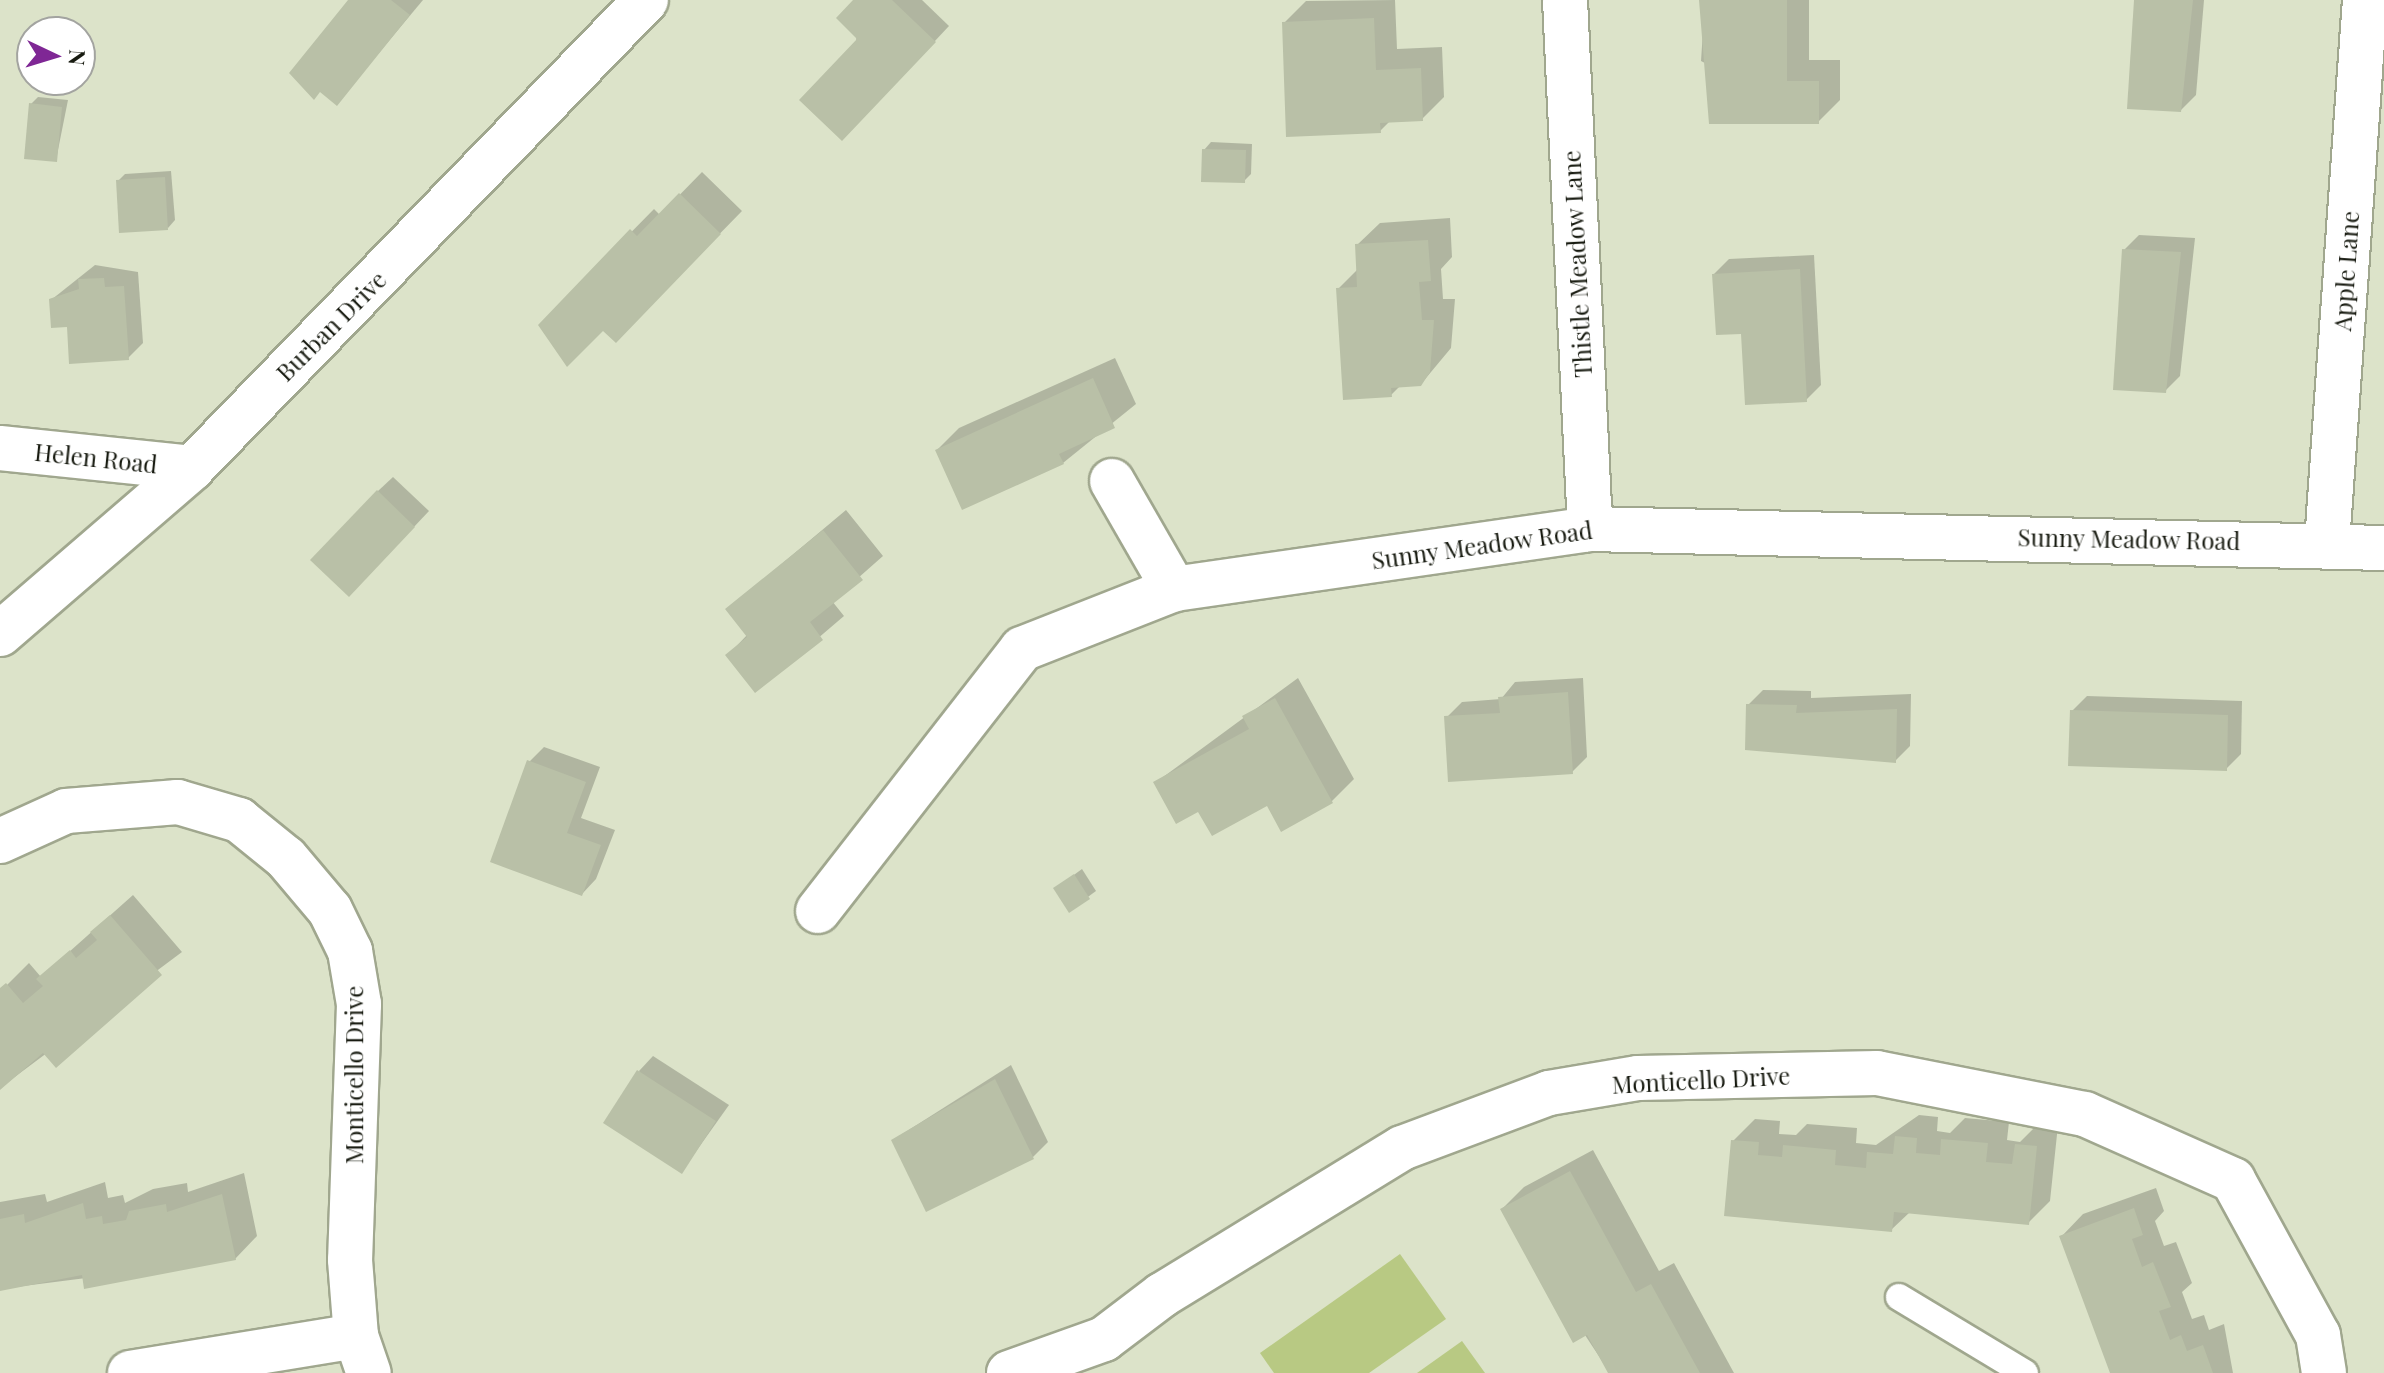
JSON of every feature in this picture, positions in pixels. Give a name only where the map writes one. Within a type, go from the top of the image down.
[{"type":"street","name":"Burban Drive","points":[[0,634],[192,468],[646,0]]},
{"type":"street","name":"Thistle Meadow Lane","points":[[1565,0],[1590,529]]},
{"type":"street","name":"Apple Lane","points":[[2327,543],[2365,0]]},
{"type":"street","name":"Helen Road","points":[[0,448],[192,468]]},
{"type":"street","points":[[1112,481],[1174,589]]},
{"type":"street","name":"Sunny Meadow Road","points":[[818,911],[1022,649],[1174,589],[1590,529],[2327,543],[2384,548]]},
{"type":"street","name":"Monticello Drive","points":[[0,841],[66,811],[178,802],[239,820],[286,858],[330,910],[350,951],[359,1004],[350,1260],[362,1354],[130,1373]]},
{"type":"street","name":"Monticello Drive","points":[[1009,1373],[1104,1339],[1237,1247],[1402,1148],[1549,1093],[1638,1078],[1877,1073],[2085,1114],[2233,1180],[2318,1335],[2324,1373]]},
{"type":"lane","points":[[1899,1297],[2025,1373]]},
{"type":"green space","points":[[1400,1254],[1446,1319],[1369,1373],[1274,1373],[1260,1353]]},
{"type":"green space","points":[[1462,1341],[1485,1373],[1417,1373]]},
{"type":"building","points":[[348,0],[391,0],[410,15],[337,106],[320,92],[314,100],[289,73]]},
{"type":"building","points":[[853,0],[892,0],[936,42],[842,141],[799,100],[857,39],[836,18]]},
{"type":"building","points":[[1699,0],[1787,0],[1787,81],[1819,81],[1819,124],[1709,124]]},
{"type":"building","points":[[2134,0],[2193,0],[2181,112],[2127,109]]},
{"type":"building","points":[[1374,18],[1376,70],[1421,68],[1423,121],[1380,123],[1381,133],[1286,137],[1282,22]]},
{"type":"building","points":[[29,103],[62,107],[57,162],[24,159]]},
{"type":"building","points":[[1202,149],[1246,150],[1245,183],[1201,182]]},
{"type":"building","points":[[165,177],[168,230],[119,233],[116,180]]},
{"type":"building","points":[[679,193],[721,234],[616,343],[603,331],[567,367],[538,325],[630,229],[637,236]]},
{"type":"building","points":[[1428,240],[1431,281],[1419,282],[1422,320],[1434,320],[1430,372],[1421,386],[1391,388],[1392,397],[1343,400],[1336,288],[1357,287],[1355,244]]},
{"type":"building","points":[[2122,249],[2181,252],[2166,393],[2113,390]]},
{"type":"building","points":[[1800,269],[1807,402],[1745,405],[1741,334],[1716,335],[1712,274]]},
{"type":"building","points":[[104,278],[105,287],[124,286],[129,360],[69,364],[67,327],[51,328],[49,299],[79,289],[78,279]]},
{"type":"building","points":[[1093,378],[1115,428],[1059,454],[1064,464],[962,510],[935,450]]},
{"type":"building","points":[[377,490],[415,527],[349,597],[310,560]]},
{"type":"building","points":[[823,530],[863,580],[810,622],[823,640],[755,693],[725,655],[747,637],[725,609]]},
{"type":"building","points":[[1568,692],[1573,774],[1448,782],[1444,716],[1500,713],[1498,697]]},
{"type":"building","points":[[1275,698],[1333,803],[1281,832],[1267,806],[1212,836],[1198,812],[1176,824],[1153,782],[1249,729],[1242,716]]},
{"type":"building","points":[[1746,704],[1797,705],[1796,713],[1897,709],[1896,763],[1745,750]]},
{"type":"building","points":[[2070,710],[2228,715],[2227,771],[2068,766]]},
{"type":"building","points":[[527,760],[586,782],[567,833],[601,845],[582,896],[490,862]]},
{"type":"building","points":[[1074,874],[1090,899],[1069,913],[1053,888]]},
{"type":"building","points":[[110,915],[162,975],[56,1068],[43,1053],[0,1090],[0,988],[6,983],[23,1003],[43,986],[36,979],[70,950],[76,958],[97,940],[90,932]]},
{"type":"building","points":[[637,1070],[716,1121],[682,1174],[603,1123]]},
{"type":"building","points":[[995,1079],[1034,1159],[926,1212],[891,1140]]},
{"type":"building","points":[[1895,1136],[1917,1138],[1916,1153],[1940,1155],[1941,1139],[1988,1143],[1986,1162],[2012,1164],[2015,1144],[2037,1146],[2029,1225],[1894,1212],[1892,1232],[1724,1216],[1731,1140],[1759,1142],[1758,1155],[1782,1157],[1783,1145],[1836,1150],[1835,1165],[1866,1168],[1867,1152],[1893,1154]]},
{"type":"building","points":[[1570,1171],[1636,1292],[1651,1284],[1700,1373],[1608,1373],[1587,1335],[1573,1343],[1500,1209]]},
{"type":"building","points":[[222,1194],[236,1260],[84,1289],[82,1275],[0,1291],[0,1219],[24,1214],[25,1223],[83,1203],[86,1219],[102,1216],[103,1224],[126,1220],[129,1211],[166,1204],[167,1212]]},
{"type":"building","points":[[2134,1208],[2143,1235],[2132,1239],[2142,1267],[2153,1262],[2171,1307],[2159,1311],[2170,1340],[2181,1335],[2187,1351],[2203,1345],[2213,1373],[2110,1373],[2059,1236]]}]
